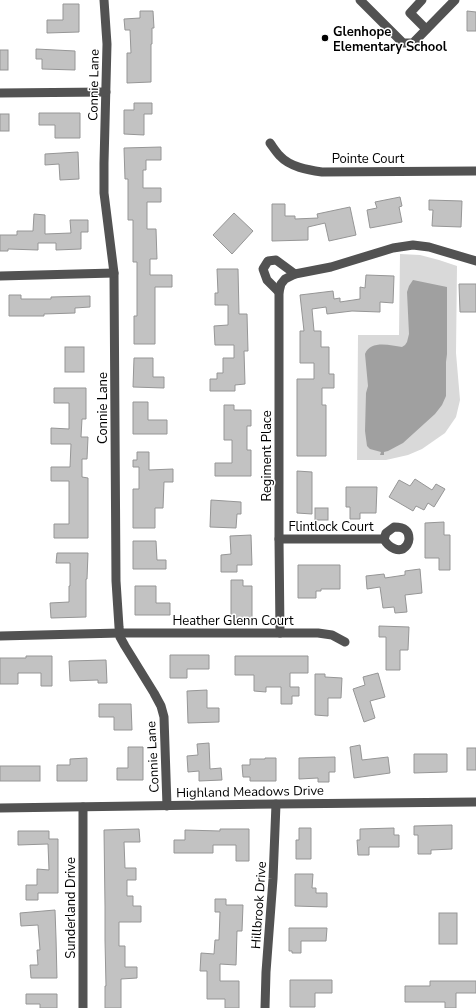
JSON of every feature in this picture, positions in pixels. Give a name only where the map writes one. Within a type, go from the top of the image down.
[{"type":"street","name":"Connie Lane","points":[[104,0],[107,44],[104,193],[114,273],[116,581],[120,637],[161,706],[164,717],[168,806]]},
{"type":"street","points":[[360,0],[403,43],[412,42],[455,0]]},
{"type":"street","points":[[422,0],[410,13],[426,29]]},
{"type":"street","points":[[0,93],[106,92]]},
{"type":"street","name":"Pointe Court","points":[[270,143],[281,158],[294,166],[322,172],[476,171]]},
{"type":"street","points":[[279,292],[267,280],[263,269],[268,261],[276,260],[295,274],[331,267],[393,248],[412,245],[429,247],[476,260]]},
{"type":"street","points":[[0,276],[114,273]]},
{"type":"street","name":"Regiment Place","points":[[280,633],[279,292],[281,284],[285,279],[295,274]]},
{"type":"street","name":"Flintlock Court","points":[[279,539],[384,539]]},
{"type":"street","name":"Heather Glenn Court","points":[[0,636],[120,633],[318,633],[332,635],[345,642]]},
{"type":"street","name":"Highland Meadows Drive","points":[[0,808],[476,802]]},
{"type":"street","name":"Hillbrook Drive","points":[[266,1008],[266,972],[273,879],[276,804]]},
{"type":"street","name":"Sunderland Drive","points":[[83,807],[84,1008]]},
{"type":"shaded area","points":[[400,254],[420,255],[457,266],[456,353],[460,400],[456,417],[445,433],[422,449],[408,455],[386,460],[357,460],[358,335],[399,335]]},
{"type":"shaded area","points":[[413,280],[447,287],[446,396],[442,405],[435,414],[403,443],[384,452],[384,455],[380,455],[381,452],[370,449],[367,446],[365,431],[366,393],[368,386],[365,354],[371,347],[376,345],[381,344],[402,347],[407,342],[409,334],[407,292]]},
{"type":"building","points":[[63,4],[79,4],[79,32],[47,33],[47,20],[63,20]]},
{"type":"building","points":[[140,11],[153,11],[154,28],[152,28],[151,44],[151,82],[127,83],[127,53],[131,53],[130,30],[125,30],[124,19],[140,18]]},
{"type":"building","points":[[467,11],[476,12],[476,31],[467,31]]},
{"type":"building","points":[[36,49],[75,51],[75,70],[42,69],[42,59],[36,59]]},
{"type":"building","points":[[0,50],[8,50],[8,70],[0,70]]},
{"type":"building","points":[[134,103],[152,103],[152,114],[144,114],[144,135],[124,134],[124,110],[134,110]]},
{"type":"building","points":[[39,113],[80,113],[80,138],[55,138],[55,125],[39,125]]},
{"type":"building","points":[[0,114],[9,114],[9,131],[0,131]]},
{"type":"building","points":[[161,147],[161,160],[146,160],[146,170],[143,170],[143,188],[161,188],[161,202],[147,202],[147,229],[156,229],[157,259],[150,259],[150,275],[172,275],[172,287],[155,287],[155,344],[134,344],[134,316],[137,316],[137,262],[133,262],[133,220],[128,220],[128,179],[125,179],[124,148]]},
{"type":"building","points":[[78,152],[79,179],[60,180],[59,164],[45,165],[45,154]]},
{"type":"building","points":[[400,197],[402,206],[399,207],[402,222],[370,228],[367,210],[377,208],[375,202]]},
{"type":"building","points":[[429,200],[462,201],[461,227],[432,226],[433,210],[429,210]]},
{"type":"building","points":[[272,204],[285,204],[285,216],[295,216],[295,219],[318,218],[317,214],[350,207],[356,235],[329,241],[325,223],[308,227],[308,240],[272,241]]},
{"type":"building","points":[[234,213],[253,231],[232,254],[213,235]]},
{"type":"building","points":[[34,214],[45,215],[45,234],[71,233],[70,220],[88,220],[88,232],[81,232],[81,249],[56,250],[56,243],[38,243],[38,250],[8,249],[8,251],[0,251],[0,235],[17,235],[17,231],[33,231]]},
{"type":"building","points":[[217,269],[238,269],[239,314],[247,314],[248,351],[244,351],[245,384],[235,385],[235,391],[210,391],[210,379],[217,379],[217,373],[223,373],[223,358],[234,358],[234,345],[215,345],[214,326],[228,325],[228,305],[215,305],[215,293],[218,293]]},
{"type":"building","points":[[366,275],[394,276],[393,303],[380,302],[380,312],[352,311],[327,314],[326,307],[312,309],[314,331],[321,331],[321,347],[329,347],[329,374],[334,374],[334,388],[322,388],[322,405],[326,405],[326,456],[297,456],[297,379],[314,379],[314,363],[300,363],[300,331],[304,331],[300,295],[333,291],[334,299],[340,298],[340,302],[360,299],[360,287],[365,288]]},
{"type":"building","points":[[459,284],[476,284],[476,312],[460,312]]},
{"type":"building","points":[[9,295],[21,295],[21,299],[51,299],[51,297],[90,296],[90,307],[75,308],[75,313],[44,314],[44,316],[9,316]]},
{"type":"building","points":[[65,347],[84,347],[84,372],[65,372]]},
{"type":"building","points":[[134,358],[153,358],[153,377],[164,377],[164,388],[133,387]]},
{"type":"building","points":[[54,388],[86,388],[86,419],[82,419],[81,437],[88,437],[87,459],[82,459],[82,477],[88,478],[88,538],[54,538],[54,524],[69,524],[69,481],[51,481],[51,467],[70,467],[71,444],[51,444],[51,428],[69,429],[69,403],[54,403]]},
{"type":"building","points":[[133,402],[148,402],[148,420],[167,420],[167,434],[133,434]]},
{"type":"building","points":[[224,405],[234,405],[234,410],[251,410],[251,426],[247,426],[247,450],[251,450],[251,476],[215,476],[215,463],[232,463],[232,440],[224,440]]},
{"type":"building","points":[[137,452],[149,452],[149,470],[173,469],[173,482],[164,482],[163,508],[155,508],[155,528],[133,528],[133,489],[139,489],[139,467],[133,467],[133,460],[137,460]]},
{"type":"building","points":[[297,471],[312,472],[312,514],[297,513]]},
{"type":"building","points":[[415,479],[432,490],[436,484],[445,489],[434,507],[428,503],[424,510],[416,506],[413,511],[389,497],[399,480],[410,486]]},
{"type":"building","points":[[346,487],[377,487],[376,513],[360,513],[360,519],[350,519],[350,507],[346,507]]},
{"type":"building","points":[[211,500],[241,502],[241,514],[237,514],[236,528],[210,527]]},
{"type":"building","points":[[315,508],[328,508],[328,520],[315,520]]},
{"type":"building","points":[[444,522],[444,535],[450,535],[450,570],[439,570],[439,558],[425,558],[425,523]]},
{"type":"building","points":[[251,535],[252,565],[237,565],[237,572],[221,572],[221,555],[231,554],[230,536]]},
{"type":"building","points":[[133,541],[156,541],[157,560],[166,560],[166,569],[133,569]]},
{"type":"building","points":[[57,553],[88,553],[86,617],[51,618],[50,603],[69,602],[70,563],[56,563]]},
{"type":"building","points":[[298,565],[340,565],[340,589],[321,589],[321,591],[316,591],[316,598],[298,598]]},
{"type":"building","points":[[420,569],[422,593],[405,595],[407,612],[395,613],[394,607],[383,608],[380,587],[367,589],[366,576],[384,574],[385,578],[405,575],[405,571]]},
{"type":"building","points":[[231,580],[243,580],[243,586],[252,586],[252,618],[231,618]]},
{"type":"building","points":[[135,586],[156,586],[156,603],[170,603],[170,615],[135,615]]},
{"type":"building","points":[[379,626],[409,627],[408,650],[400,650],[400,670],[386,670],[386,637],[379,637]]},
{"type":"building","points":[[170,655],[209,655],[209,669],[187,669],[187,678],[170,678]]},
{"type":"building","points":[[26,656],[52,656],[52,686],[41,686],[41,673],[18,673],[18,684],[0,684],[0,658],[26,658]]},
{"type":"building","points":[[235,656],[308,656],[308,673],[290,673],[290,687],[299,687],[299,696],[292,696],[292,704],[281,704],[281,687],[266,687],[266,692],[254,691],[254,675],[235,675]]},
{"type":"building","points":[[106,660],[107,683],[98,683],[98,680],[70,681],[69,661]]},
{"type":"building","points":[[378,673],[385,697],[370,701],[375,718],[364,722],[353,689],[365,685],[363,677]]},
{"type":"building","points":[[315,674],[325,674],[325,677],[342,678],[341,698],[328,698],[328,716],[315,715]]},
{"type":"building","points":[[207,690],[207,708],[219,708],[219,722],[188,723],[187,691]]},
{"type":"building","points":[[99,704],[131,704],[132,730],[114,730],[114,717],[99,717]]},
{"type":"building","points":[[209,743],[210,769],[221,768],[222,780],[199,781],[199,771],[188,772],[187,756],[198,755],[197,744]]},
{"type":"building","points":[[360,745],[362,760],[388,757],[390,773],[354,778],[350,747]]},
{"type":"building","points":[[128,747],[143,747],[143,780],[117,780],[117,768],[128,768]]},
{"type":"building","points":[[467,748],[476,748],[476,770],[467,770]]},
{"type":"building","points":[[414,754],[447,754],[447,772],[414,773]]},
{"type":"building","points":[[335,757],[335,772],[329,772],[329,782],[318,782],[318,778],[299,779],[299,758]]},
{"type":"building","points":[[87,758],[87,781],[57,781],[57,765],[70,765],[70,759]]},
{"type":"building","points":[[276,758],[276,781],[250,781],[250,777],[243,777],[242,765],[250,765],[250,759]]},
{"type":"building","points":[[0,766],[40,766],[40,781],[0,781]]},
{"type":"building","points":[[452,825],[452,849],[431,850],[431,854],[418,854],[418,835],[414,835],[414,826]]},
{"type":"building","points":[[299,828],[311,828],[311,859],[296,859],[296,840],[299,840]]},
{"type":"building","points":[[394,828],[394,835],[399,835],[399,847],[369,847],[369,855],[358,855],[357,840],[360,840],[360,829]]},
{"type":"building","points":[[139,829],[140,842],[124,842],[125,868],[136,868],[136,880],[127,880],[127,896],[133,896],[133,906],[141,906],[141,922],[119,922],[119,946],[125,946],[125,967],[137,967],[137,978],[121,979],[121,1008],[105,1008],[104,830]]},
{"type":"building","points":[[220,829],[249,829],[249,861],[236,861],[236,845],[213,845],[213,853],[174,853],[174,840],[185,840],[185,830],[220,831]]},
{"type":"building","points":[[18,831],[49,831],[49,839],[58,839],[58,893],[38,893],[38,900],[26,900],[26,885],[37,885],[37,869],[49,870],[48,844],[18,845]]},
{"type":"building","points":[[295,874],[313,874],[312,888],[316,888],[316,893],[327,893],[327,907],[295,906]]},
{"type":"building","points":[[215,899],[226,899],[226,905],[243,905],[242,931],[237,931],[236,965],[220,964],[220,981],[239,981],[239,1008],[225,1008],[225,999],[207,999],[207,971],[200,971],[201,953],[214,954],[215,940],[219,940],[220,912],[215,912]]},
{"type":"building","points":[[55,910],[57,978],[31,978],[30,965],[38,965],[37,950],[40,950],[38,925],[21,926],[20,913]]},
{"type":"building","points":[[439,913],[457,913],[457,944],[439,944]]},
{"type":"building","points":[[289,928],[327,928],[326,941],[301,941],[301,953],[292,953],[292,951],[289,951]]},
{"type":"building","points":[[290,980],[332,980],[332,993],[315,993],[315,1007],[290,1007]]},
{"type":"building","points":[[430,981],[476,981],[476,993],[456,993],[456,1008],[445,1008],[445,1002],[405,1002],[405,986],[430,986]]},
{"type":"building","points":[[26,994],[57,994],[57,1008],[40,1008],[40,1004],[26,1004]]},
{"type":"place","name":"Glenhope Elementary School","points":[[325,38]]}]
